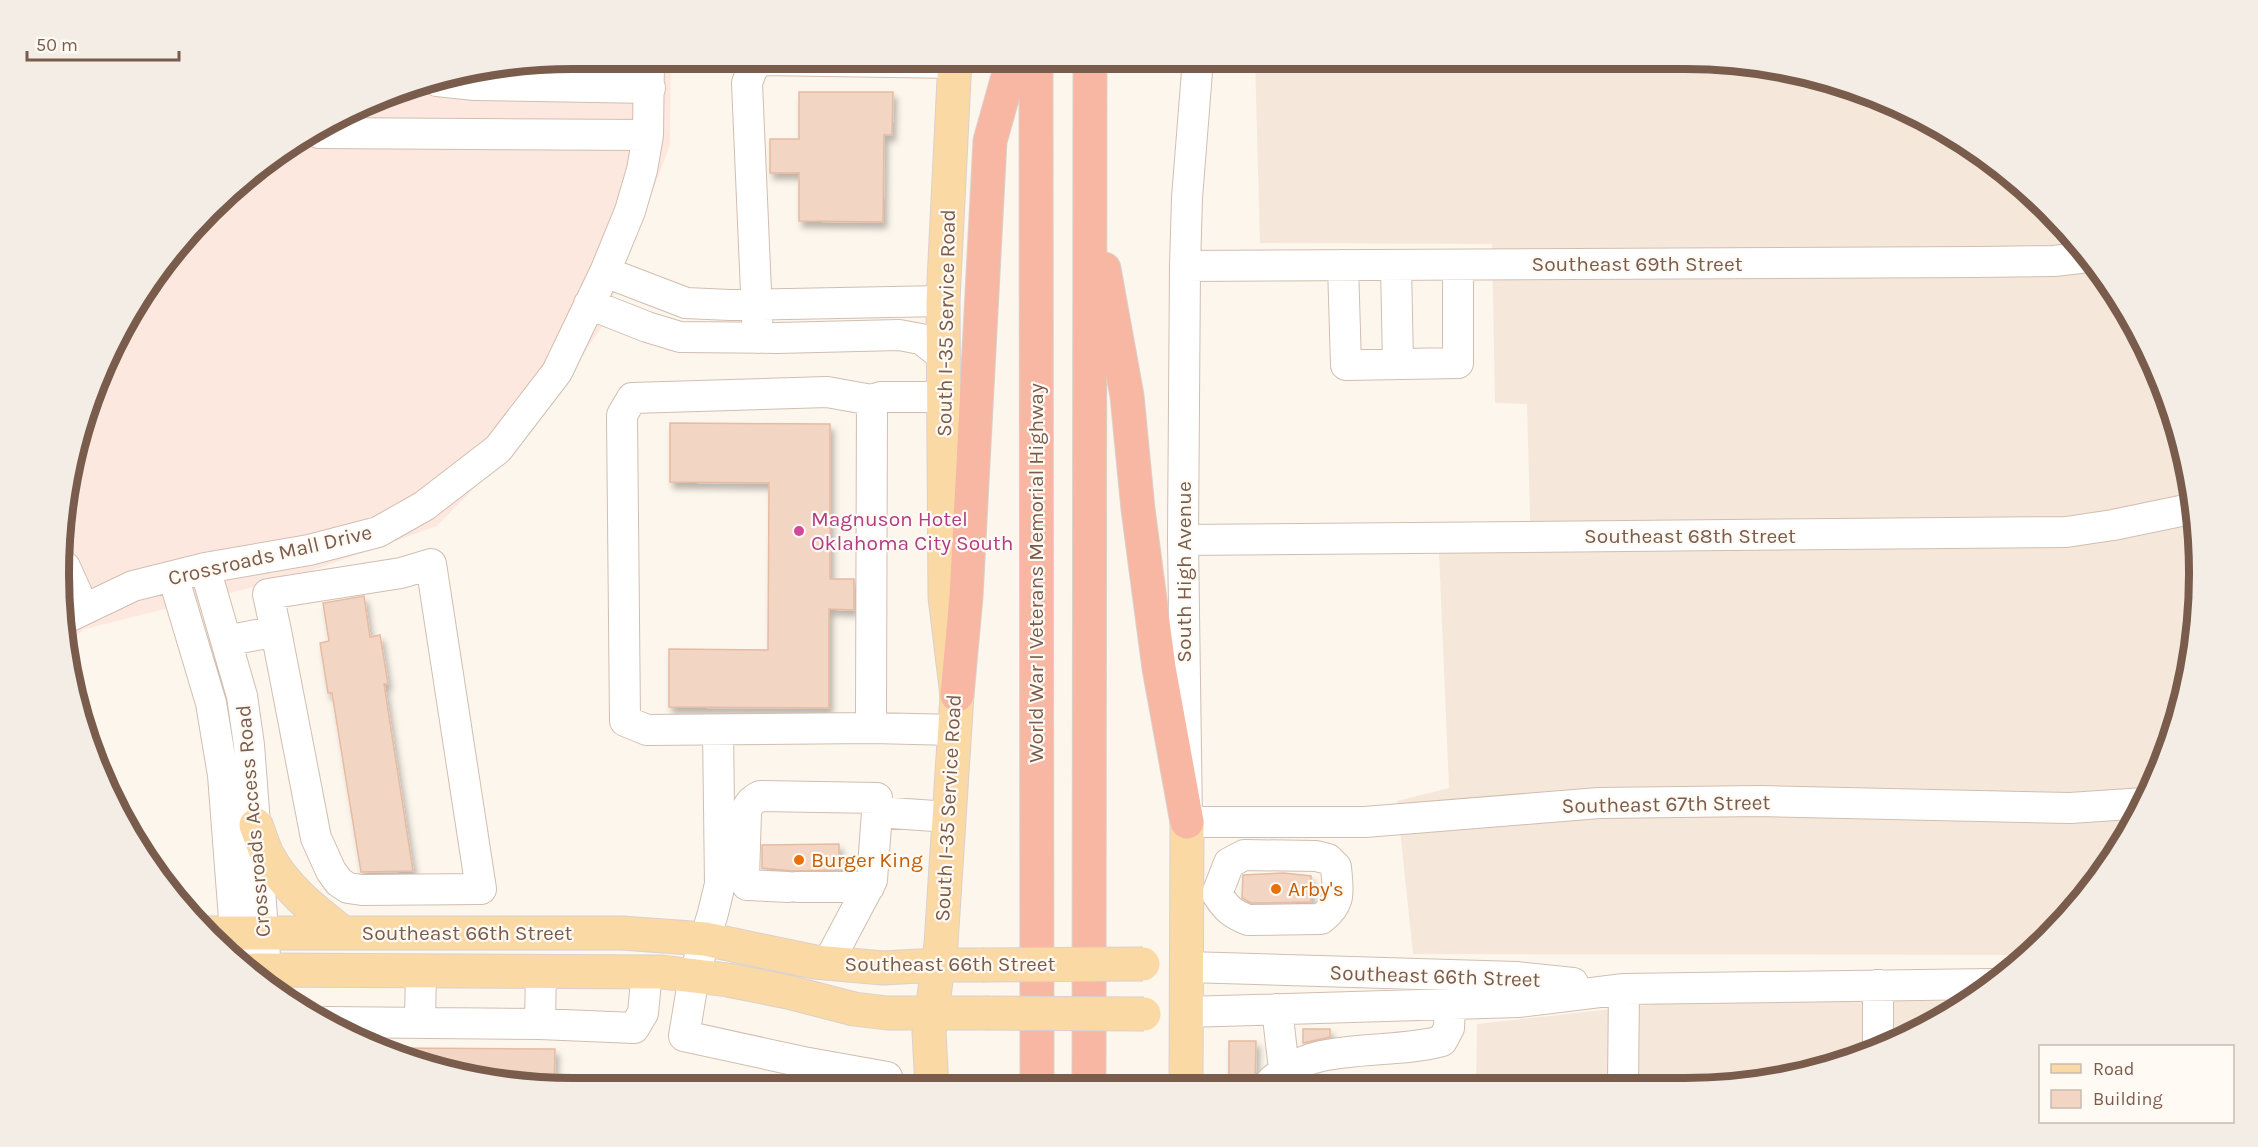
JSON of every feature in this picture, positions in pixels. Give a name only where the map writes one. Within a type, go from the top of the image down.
[{"type":"highway","points":[[957,695],[966,597],[990,141],[1010,69]]},
{"type":"highway","name":"World War I Veterans Memorial Highway","points":[[1036,69],[1037,1078]]},
{"type":"highway","points":[[1089,1078],[1090,69]]},
{"type":"highway","points":[[1090,193],[1127,396],[1138,509],[1159,668],[1187,822]]},
{"type":"main road","name":"South I-35 Service Road","points":[[932,1078],[929,1033],[938,965],[957,695],[945,597],[943,301],[955,69]]},
{"type":"main road","name":"South High Avenue","points":[[1186,1078],[1187,967],[1202,894],[1187,822]]},
{"type":"main road","points":[[256,825],[269,856],[285,880],[303,901],[343,933]]},
{"type":"main road","name":"Southeast 66th Street","points":[[244,949],[343,933],[622,933],[705,939],[828,963],[883,968],[938,965],[1143,964],[1187,967]]},
{"type":"main road","name":"Southeast 66th Street","points":[[244,949],[421,970],[647,971],[694,976],[788,992],[854,1010],[887,1013],[1144,1014],[1186,1012]]},
{"type":"street","name":"Crossroads Mall Drive","points":[[74,614],[133,586],[206,568],[309,550],[378,532],[424,506],[498,449],[557,372],[605,272],[630,211],[642,170],[648,135],[649,69]]},
{"type":"street","points":[[752,69],[747,83],[758,338]]},
{"type":"street","name":"South High Avenue","points":[[1187,822],[1183,540],[1185,266],[1187,198],[1197,69]]},
{"type":"street","points":[[456,83],[650,88]]},
{"type":"street","points":[[328,133],[648,135]]},
{"type":"street","name":"Southeast 69th Street","points":[[1185,266],[1976,262],[2054,261],[2078,257]]},
{"type":"street","points":[[1343,265],[1346,365],[1458,363],[1458,265]]},
{"type":"street","points":[[1396,265],[1398,364]]},
{"type":"street","points":[[605,272],[686,303],[943,301]]},
{"type":"street","points":[[589,304],[647,327],[680,337],[899,335],[921,339],[944,357]]},
{"type":"street","points":[[944,397],[881,397],[872,400],[827,392],[632,398],[622,415],[625,721],[648,730],[873,728],[954,730]]},
{"type":"street","points":[[872,400],[871,712],[873,728]]},
{"type":"street","name":"Southeast 68th Street","points":[[1183,540],[2066,532],[2185,510]]},
{"type":"street","points":[[388,526],[401,573]]},
{"type":"street","points":[[282,555],[290,591]]},
{"type":"street","points":[[431,564],[481,889],[362,890],[348,888],[339,882],[327,863],[316,838],[268,594],[401,573],[431,564]]},
{"type":"street","name":"Crossroads Access Road","points":[[206,568],[242,696],[249,745],[256,825],[244,949]]},
{"type":"street","name":"Crossroads Access Road","points":[[173,576],[213,713],[223,775],[244,949]]},
{"type":"street","points":[[70,591],[74,614]]},
{"type":"street","points":[[226,641],[276,631]]},
{"type":"street","points":[[718,730],[720,884],[694,976],[684,1036],[803,1074],[887,1078]]},
{"type":"street","points":[[828,963],[872,880],[877,798],[760,796],[748,805],[744,877],[747,885],[868,887]]},
{"type":"street","name":"Southeast 67th Street","points":[[1187,822],[1365,822],[1599,803],[1760,801],[2070,808],[2133,804]]},
{"type":"street","points":[[877,812],[949,817]]},
{"type":"street","points":[[1252,855],[1253,822]]},
{"type":"street","points":[[1244,855],[1316,856],[1328,859],[1336,867],[1338,898],[1331,912],[1321,919],[1248,920],[1202,894],[1229,863],[1244,855]]},
{"type":"street","name":"Southeast 66th Street","points":[[1187,967],[1516,977],[1624,988]]},
{"type":"street","points":[[420,1023],[421,970]]},
{"type":"street","points":[[540,1024],[541,970]]},
{"type":"street","points":[[360,1031],[420,1023],[540,1024],[634,1028],[643,1013],[647,971]]},
{"type":"street","points":[[1878,984],[1878,1040]]},
{"type":"street","name":"Southeast 66th Street","points":[[1186,1012],[1518,1002],[1624,988],[1978,984]]},
{"type":"street","points":[[1623,1078],[1624,988]]},
{"type":"street","points":[[1278,1077],[1304,1060],[1372,1049],[1420,1047],[1442,1041],[1449,1028],[1450,1004]]},
{"type":"street","points":[[1397,1005],[1397,1048]]},
{"type":"street","points":[[1338,1007],[1342,1054]]},
{"type":"street","points":[[1277,1009],[1278,1077]]},
{"type":"shaded area","points":[[671,69],[670,145],[601,328],[533,428],[437,526],[294,577],[85,629],[73,638],[69,574],[70,541],[73,508],[86,443],[107,380],[137,321],[173,266],[194,241],[241,194],[293,154],[350,121],[380,107],[443,86],[508,73],[541,70]]},
{"type":"shaded area","points":[[1255,69],[1684,69],[1750,73],[1815,86],[1878,107],[1937,137],[1992,173],[2017,194],[2064,241],[2085,266],[2121,321],[2151,380],[2162,411],[2172,443],[2185,508],[2188,541],[2188,606],[2185,639],[2172,704],[2151,767],[2137,797],[2104,854],[2085,881],[2064,906],[2015,955],[1413,954],[1397,801],[1449,788],[1439,553],[1531,553],[1527,404],[1495,403],[1492,244],[1260,243]]},
{"type":"shaded area","points":[[1683,1001],[1952,1001],[1908,1026],[1847,1051],[1783,1068],[1717,1077],[1476,1078],[1477,1024]]},
{"type":"building","points":[[799,92],[893,92],[892,135],[884,135],[883,222],[799,221],[799,173],[770,173],[770,139],[799,139]]},
{"type":"building","name":"Magnuson Hotel Oklahoma City South","points":[[670,423],[830,424],[830,579],[854,579],[854,610],[829,609],[829,708],[669,707],[669,649],[768,650],[769,483],[670,482]]},
{"type":"building","points":[[364,596],[370,637],[380,635],[388,684],[384,684],[413,871],[361,872],[332,693],[328,693],[320,643],[329,641],[323,603]]},
{"type":"building","name":"Burger King","points":[[839,844],[839,870],[793,871],[762,868],[762,845]]},
{"type":"building","name":"Arby's","points":[[1284,873],[1311,876],[1311,902],[1251,903],[1242,898],[1243,875]]},
{"type":"building","points":[[1303,1029],[1330,1029],[1330,1037],[1303,1043]]},
{"type":"building","points":[[1229,1041],[1256,1041],[1255,1078],[1229,1078]]},
{"type":"building","points":[[403,1048],[555,1049],[554,1077],[508,1074],[475,1068]]},
{"type":"place","name":"Magnuson Hotel Oklahoma City South","points":[[799,531]]},
{"type":"place","name":"Burger King","points":[[799,860]]},
{"type":"place","name":"Arby's","points":[[1276,889]]}]
